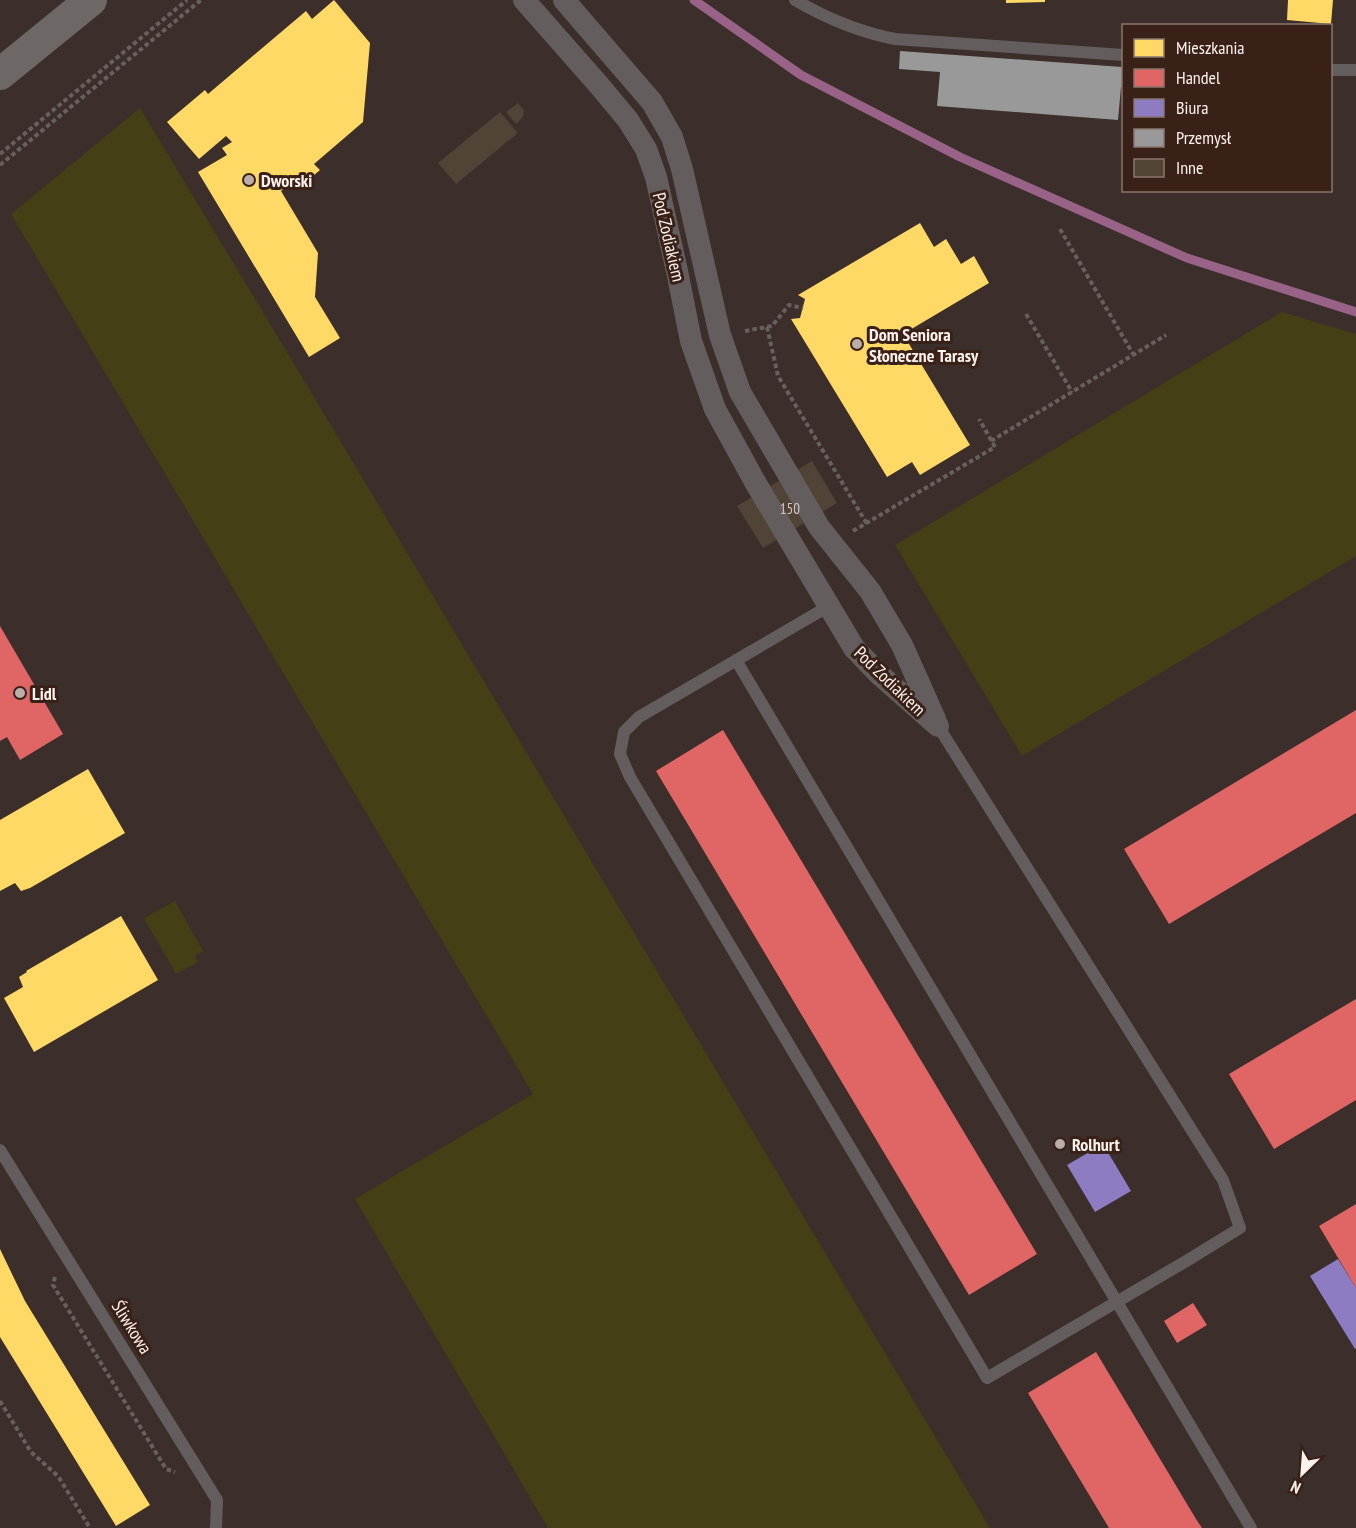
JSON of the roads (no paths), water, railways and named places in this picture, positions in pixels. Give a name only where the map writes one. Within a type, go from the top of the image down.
[{"type":"street","points":[[0,74],[91,0]]},
{"type":"street","name":"Pod Zodiakiem","points":[[524,0],[621,111],[646,149],[656,177],[691,341],[716,409],[755,482],[854,648],[880,675],[938,726]]},
{"type":"street","name":"Pod Zodiakiem","points":[[564,0],[652,102],[672,137],[682,169],[720,335],[740,392],[819,527],[870,591],[902,645],[938,726]]},
{"type":"lane","points":[[795,0],[816,12],[869,34],[895,39],[1122,56]]},
{"type":"lane","points":[[1332,70],[1356,70]]},
{"type":"lane","points":[[829,606],[639,717],[624,732],[620,754],[630,777],[987,1378],[1240,1228],[1223,1180],[938,726]]},
{"type":"lane","points":[[736,660],[1251,1528]]},
{"type":"lane","name":"Śliwkowa","points":[[0,1150],[217,1500],[216,1528]]},
{"type":"waterway","points":[[694,0],[801,75],[960,157],[1187,258],[1356,312]]},
{"type":"place","name":"Dworski","points":[[249,180]]},
{"type":"place","name":"Dom Seniora Słoneczne Tarasy","points":[[857,344]]},
{"type":"place","name":"Lidl","points":[[20,693]]},
{"type":"place","name":"Rolhurt","points":[[1060,1144]]}]
